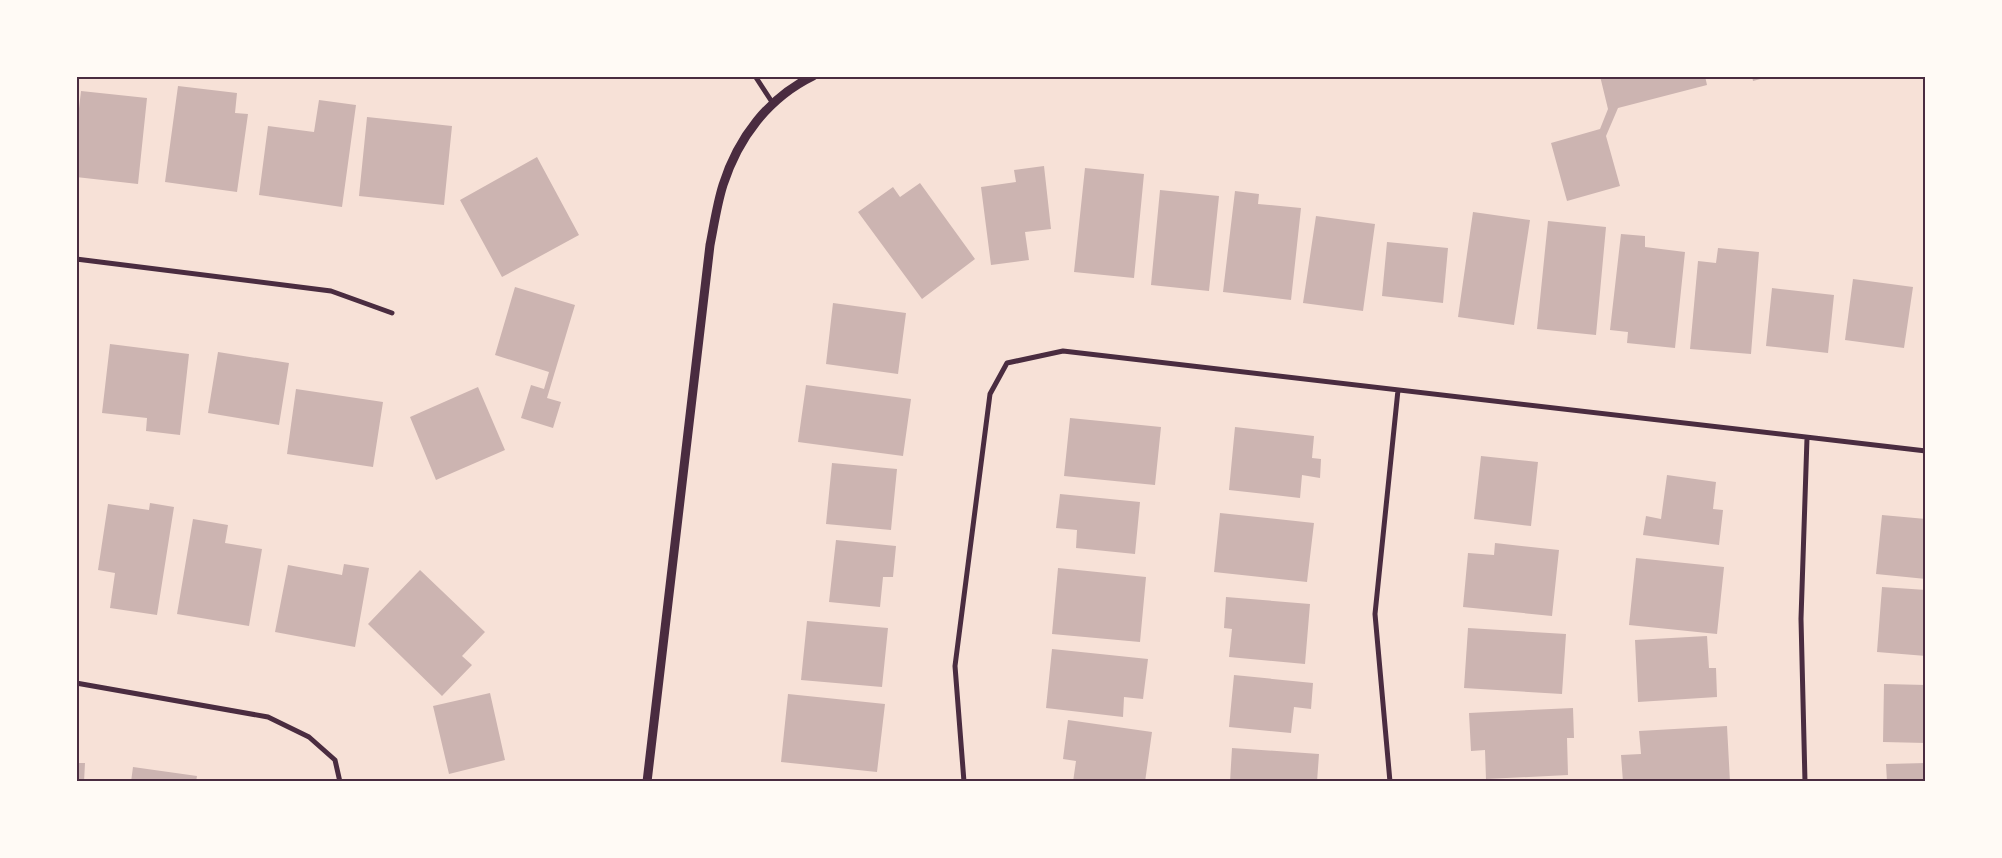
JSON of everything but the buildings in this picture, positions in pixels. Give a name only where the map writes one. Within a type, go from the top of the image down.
[{"type":"street","points":[[755,76],[772,102]]},
{"type":"street","points":[[647,782],[710,245],[723,185],[747,132],[772,102],[813,76]]},
{"type":"street","points":[[76,259],[331,292],[392,313]]},
{"type":"street","points":[[964,782],[955,666],[990,394],[1007,363],[1063,351],[1926,451]]},
{"type":"street","points":[[1390,782],[1375,614],[1398,390]]},
{"type":"street","points":[[1805,782],[1801,619],[1806,438]]},
{"type":"street","points":[[76,683],[268,717],[309,737],[335,760],[340,782]]}]
